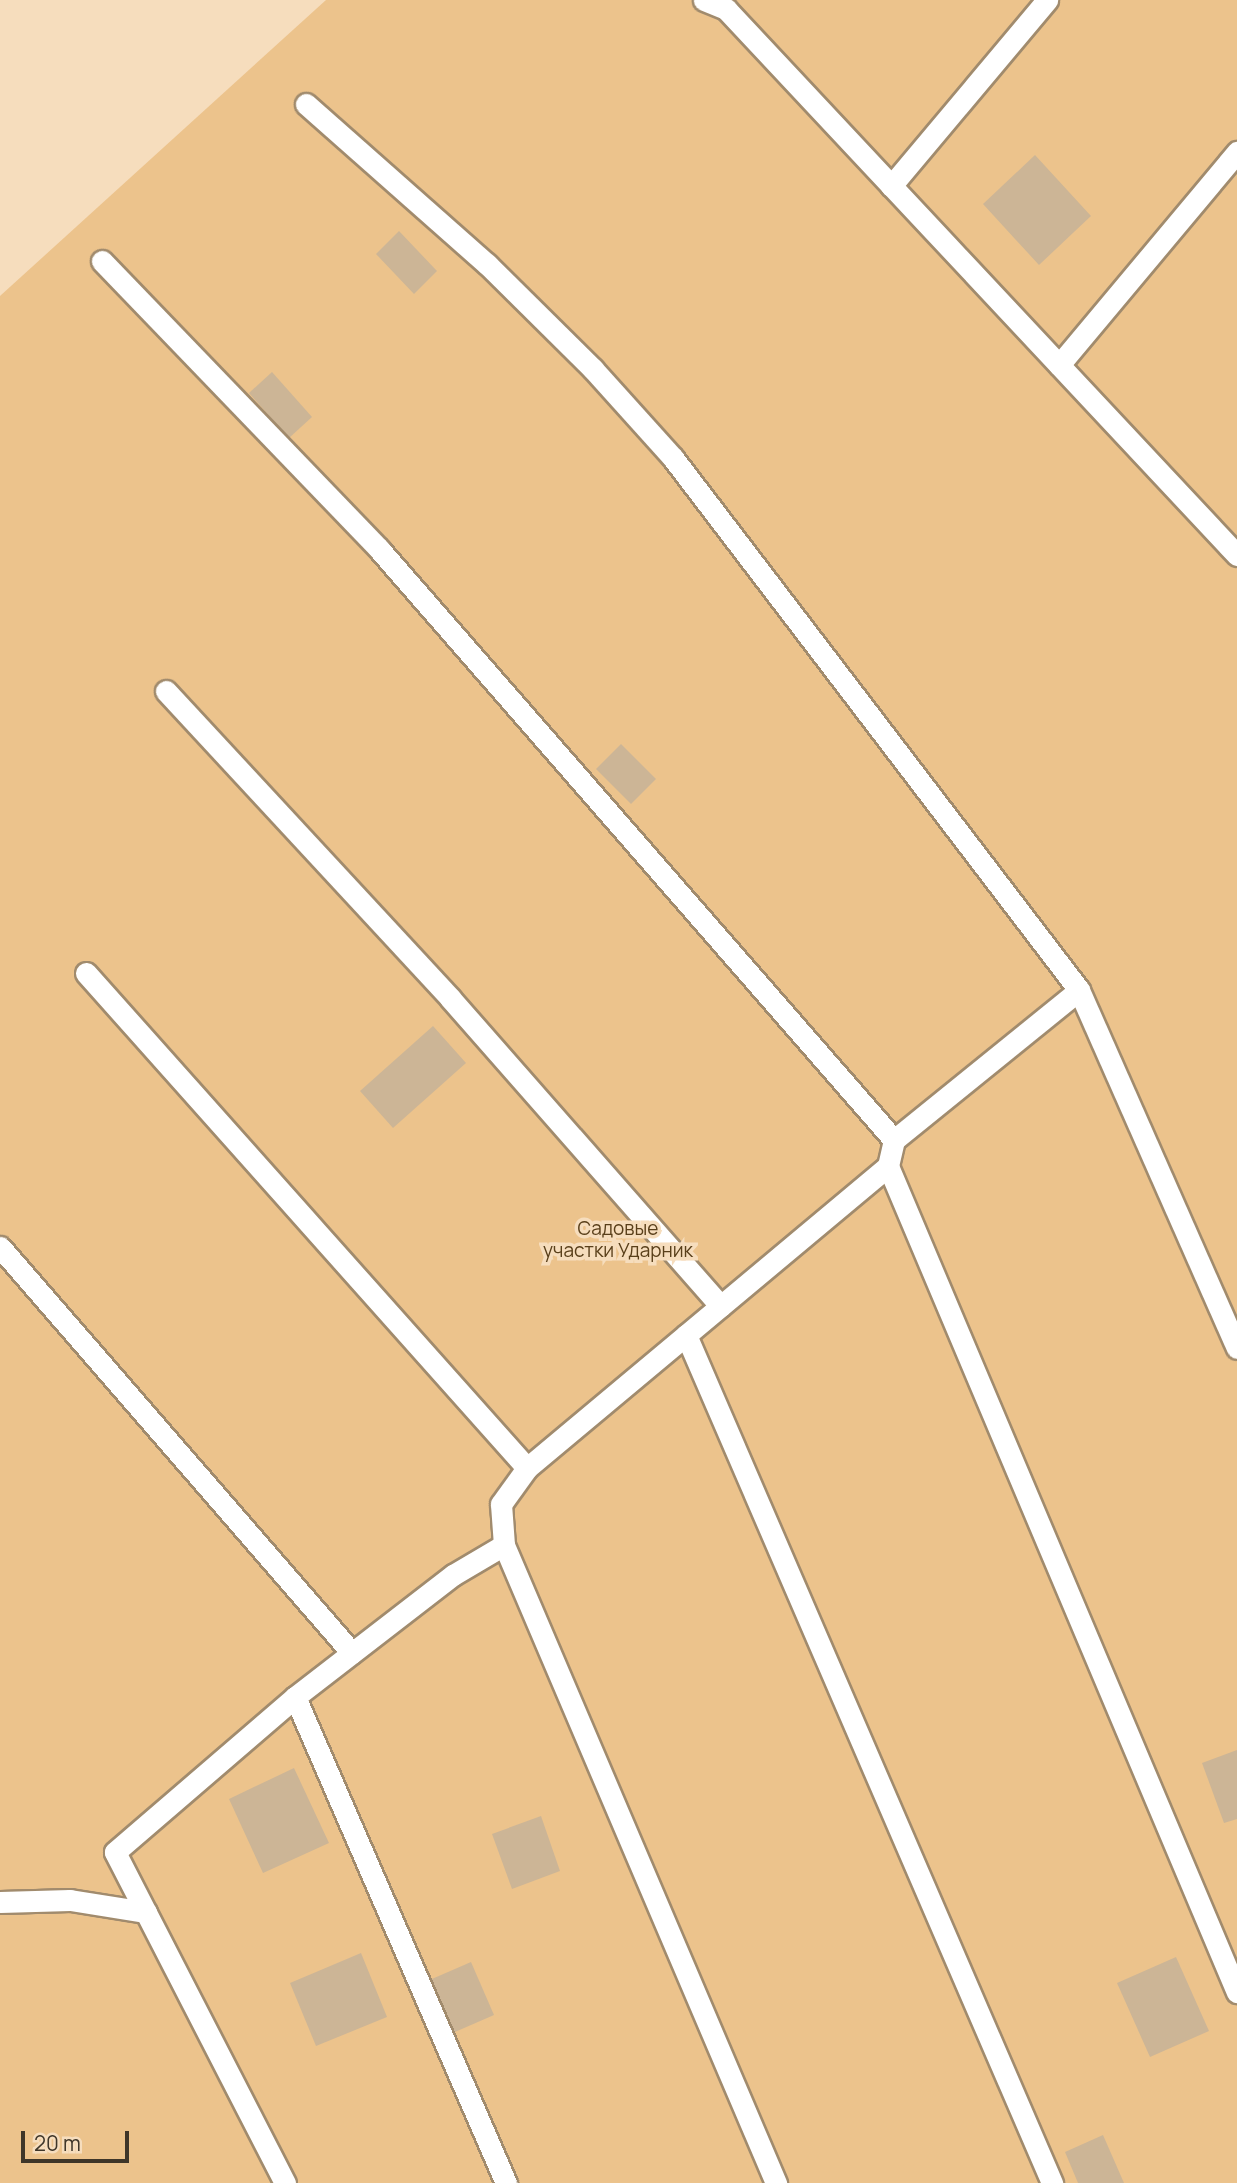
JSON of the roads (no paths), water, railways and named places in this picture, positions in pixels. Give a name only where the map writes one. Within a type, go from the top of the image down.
[{"type":"lane","points":[[704,0],[730,4],[891,186],[1059,365],[1233,541]]},
{"type":"lane","points":[[891,186],[1047,0]]},
{"type":"lane","points":[[306,104],[487,264],[593,369],[673,458],[1079,990],[1237,1348]]},
{"type":"lane","points":[[1059,365],[1237,152]]},
{"type":"lane","points":[[102,261],[379,549],[894,1140]]},
{"type":"lane","points":[[166,691],[450,998],[721,1306]]},
{"type":"lane","points":[[86,973],[527,1468]]},
{"type":"lane","points":[[1079,990],[894,1140],[888,1166],[1237,1992]]},
{"type":"lane","points":[[776,2183],[504,1545],[501,1504],[527,1468],[888,1166]]},
{"type":"lane","points":[[0,1247],[352,1653]]},
{"type":"lane","points":[[686,1335],[1052,2183]]},
{"type":"lane","points":[[285,2183],[115,1852],[295,1697],[453,1575],[504,1545]]},
{"type":"lane","points":[[295,1697],[506,2183]]},
{"type":"lane","points":[[0,1902],[70,1900],[146,1912]]},
{"type":"park label","name":"Садовые участки Ударник","points":[[618,1240]]}]
